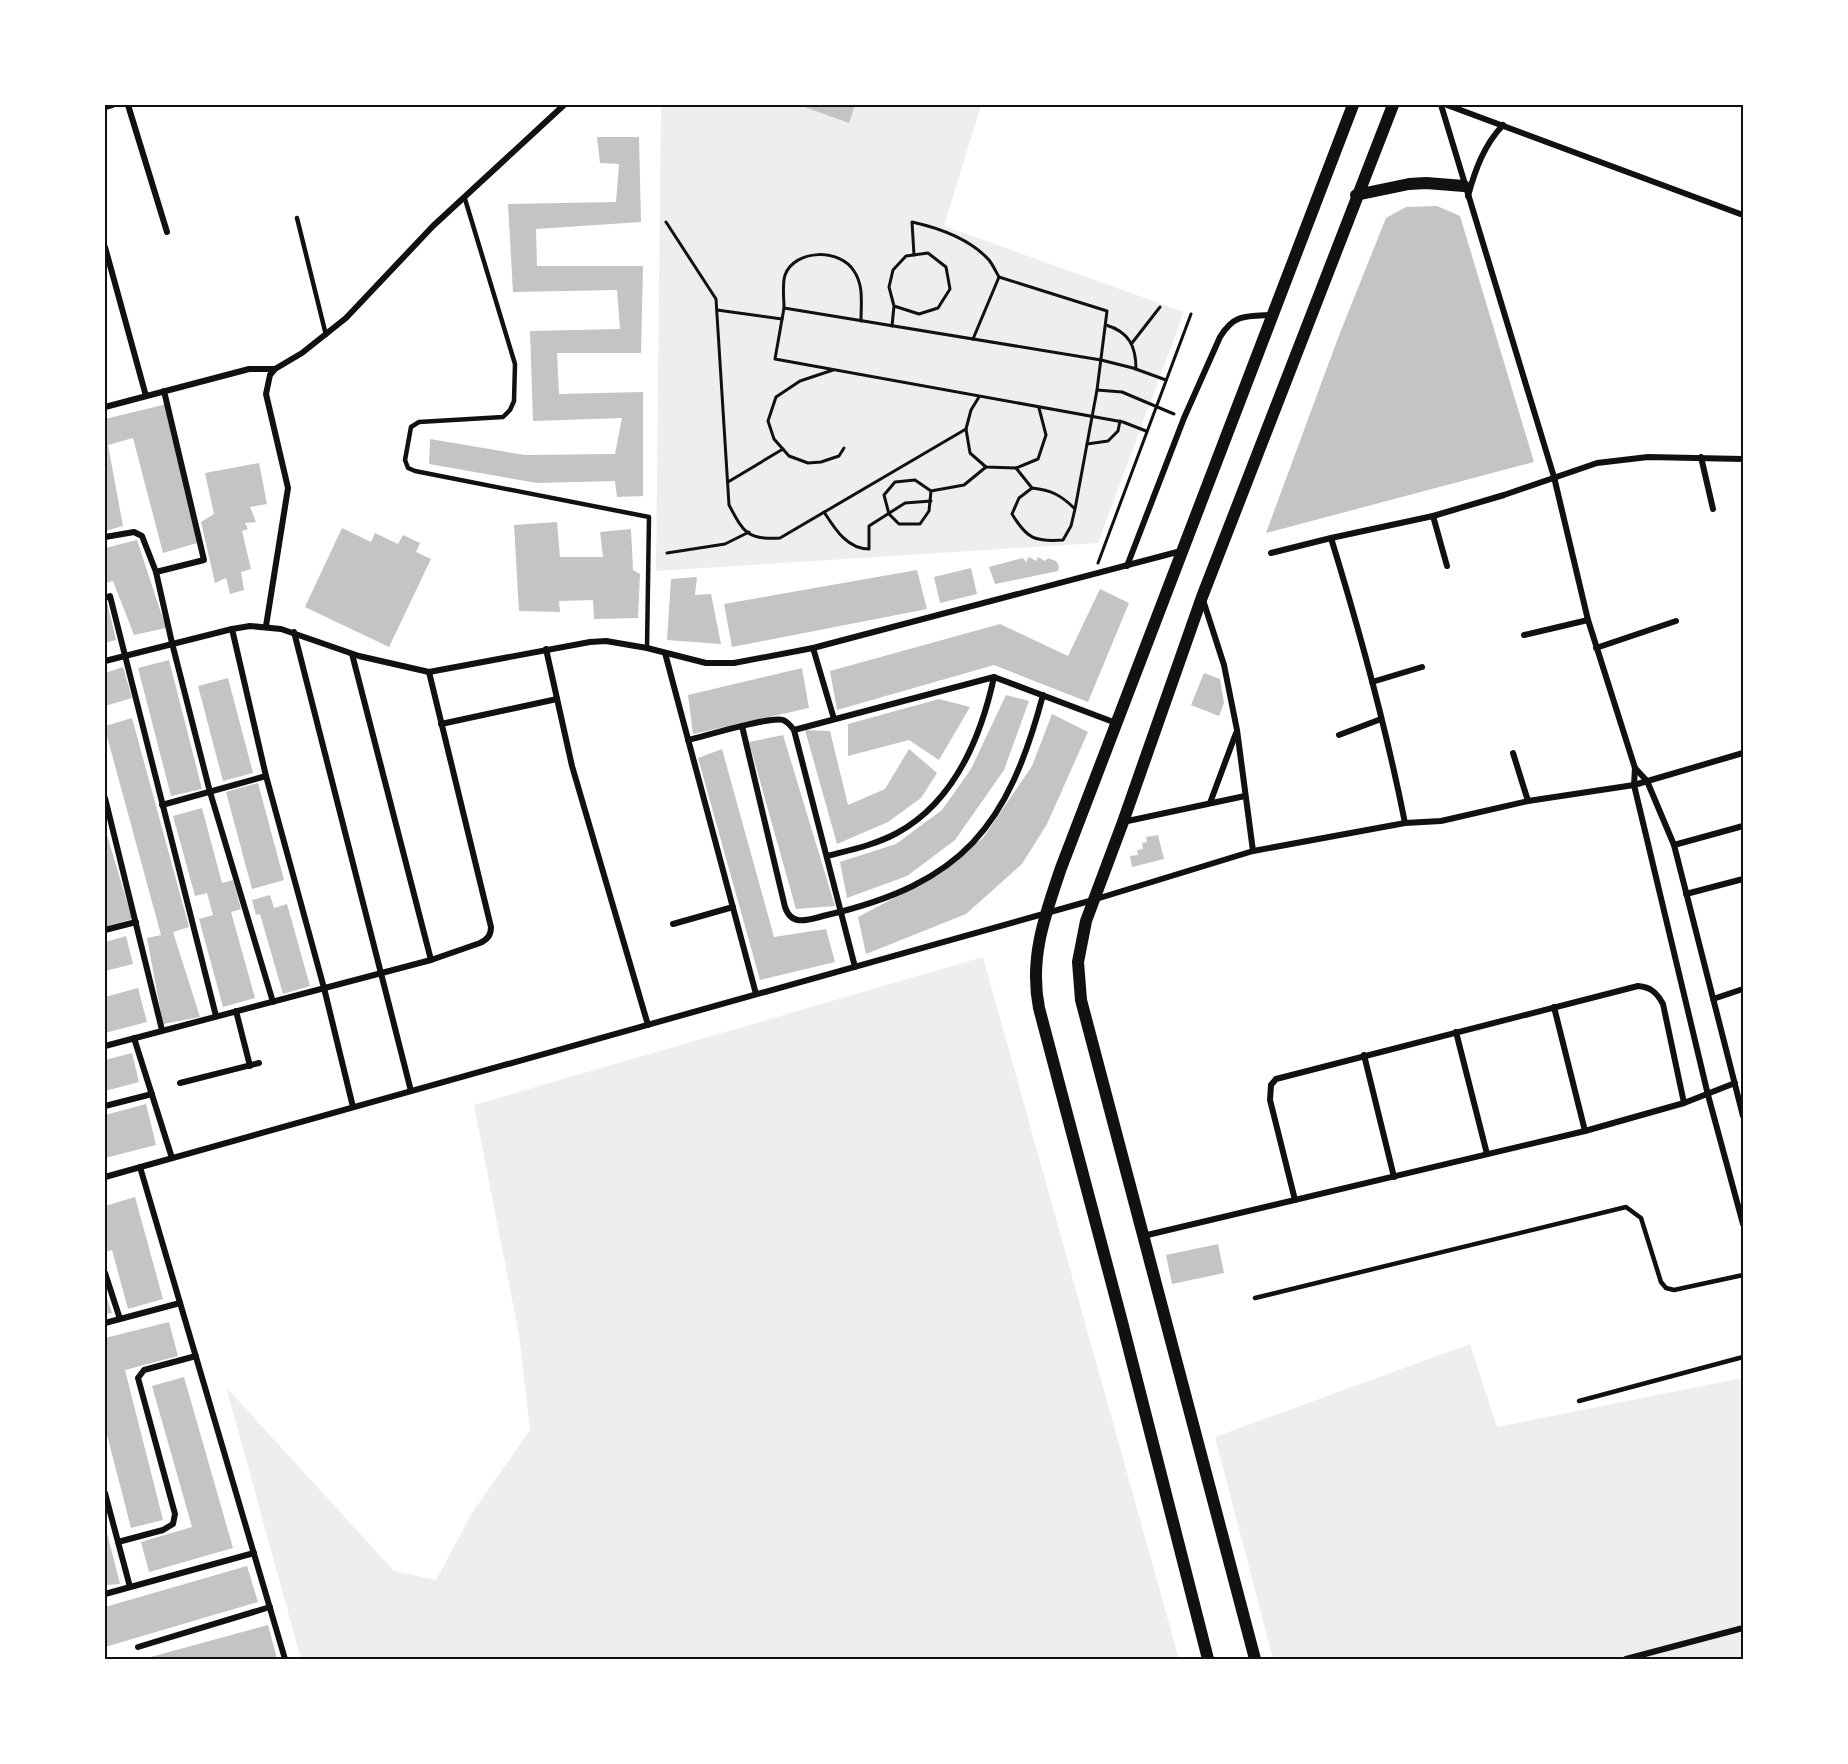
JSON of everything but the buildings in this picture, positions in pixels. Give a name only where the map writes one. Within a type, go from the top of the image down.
[{"type":"main road","points":[[1208,1659],[1039,1008],[1035,981],[1036,958],[1046,913],[1271,315],[1353,105]]},
{"type":"main road","points":[[1255,1659],[1078,985],[1078,962],[1082,934],[1093,900],[1123,822],[1202,597],[1356,195],[1393,105]]},
{"type":"main road","points":[[1356,195],[1409,184],[1426,183],[1466,192]]},
{"type":"street","points":[[105,107],[112,105]]},
{"type":"street","points":[[128,105],[167,232]]},
{"type":"street","points":[[105,407],[249,369],[275,369],[294,359],[345,318],[433,226],[465,199],[564,105]]},
{"type":"street","points":[[1440,105],[1554,477],[1588,620],[1635,768],[1634,785],[1708,1095],[1743,1224]]},
{"type":"street","points":[[1446,105],[1743,215]]},
{"type":"street","points":[[1466,192],[1485,149],[1503,125]]},
{"type":"street","points":[[105,247],[146,396]]},
{"type":"street","points":[[1127,566],[1184,418],[1220,337],[1227,325],[1235,319],[1244,316],[1271,315]]},
{"type":"street","points":[[266,626],[288,496],[287,479],[266,394],[268,380],[275,369]]},
{"type":"street","points":[[156,572],[204,560],[164,391]]},
{"type":"street","points":[[1270,553],[1433,516],[1597,463],[1648,457],[1743,459]]},
{"type":"street","points":[[1701,457],[1713,509]]},
{"type":"street","points":[[1433,516],[1447,566]]},
{"type":"street","points":[[105,537],[134,532],[142,536],[156,572],[210,792],[273,1002]]},
{"type":"street","points":[[1331,538],[1355,615],[1391,751],[1405,823]]},
{"type":"street","points":[[105,661],[232,629],[266,626],[294,632],[352,654],[429,672],[606,641],[720,664],[813,648],[1184,550]]},
{"type":"street","points":[[105,598],[110,596],[216,1016]]},
{"type":"street","points":[[1202,597],[1224,665],[1237,730],[1253,851]]},
{"type":"street","points":[[1524,635],[1588,620]]},
{"type":"street","points":[[1596,648],[1676,621]]},
{"type":"street","points":[[232,629],[266,776],[324,988],[353,1107]]},
{"type":"street","points":[[294,632],[411,1091]]},
{"type":"street","points":[[813,648],[834,719]]},
{"type":"street","points":[[546,650],[572,766],[648,1025]]},
{"type":"street","points":[[665,653],[756,994]]},
{"type":"street","points":[[352,654],[431,960]]},
{"type":"street","points":[[1372,682],[1422,667]]},
{"type":"street","points":[[105,1046],[431,960],[480,943],[491,934],[429,672]]},
{"type":"street","points":[[794,730],[994,677],[1117,723]]},
{"type":"street","points":[[827,856],[886,839],[929,810],[955,778],[970,750],[986,711],[994,677]]},
{"type":"street","points":[[742,726],[788,915],[792,919],[802,921],[841,912],[888,896],[920,883],[946,867],[982,832],[1001,807],[1017,776],[1035,726],[1043,695]]},
{"type":"street","points":[[441,724],[557,699]]},
{"type":"street","points":[[1339,735],[1382,719]]},
{"type":"street","points":[[688,740],[742,726],[778,720],[788,723],[794,730],[855,967]]},
{"type":"street","points":[[1210,803],[1237,730]]},
{"type":"street","points":[[1513,753],[1528,801]]},
{"type":"street","points":[[105,1177],[1093,900],[1253,851],[1405,823],[1441,821],[1528,801],[1634,785],[1743,753]]},
{"type":"street","points":[[1635,768],[1647,781],[1674,845],[1743,1116]]},
{"type":"street","points":[[162,805],[266,776]]},
{"type":"street","points":[[1123,822],[1245,796]]},
{"type":"street","points":[[105,798],[162,1030]]},
{"type":"street","points":[[1674,845],[1743,826]]},
{"type":"street","points":[[1686,894],[1743,879]]},
{"type":"street","points":[[673,924],[733,907]]},
{"type":"street","points":[[105,930],[136,922]]},
{"type":"street","points":[[1295,1200],[1270,1100],[1271,1085],[1276,1079],[1638,986],[1648,987],[1658,994],[1663,1004],[1684,1103]]},
{"type":"street","points":[[1713,999],[1743,989]]},
{"type":"street","points":[[1554,1007],[1585,1131]]},
{"type":"street","points":[[236,1011],[250,1066]]},
{"type":"street","points":[[1456,1032],[1486,1154]]},
{"type":"street","points":[[134,1038],[172,1158]]},
{"type":"street","points":[[1364,1056],[1394,1176]]},
{"type":"street","points":[[180,1083],[259,1063]]},
{"type":"street","points":[[1143,1236],[1585,1131],[1684,1103],[1735,1083]]},
{"type":"street","points":[[105,1106],[152,1094]]},
{"type":"street","points":[[140,1167],[285,1659]]},
{"type":"street","points":[[105,1273],[120,1319]]},
{"type":"street","points":[[105,1323],[180,1303]]},
{"type":"street","points":[[118,1542],[163,1530],[173,1524],[175,1514],[138,1378],[144,1370],[196,1356]]},
{"type":"street","points":[[105,1494],[130,1587]]},
{"type":"street","points":[[105,1594],[254,1553]]},
{"type":"street","points":[[138,1647],[270,1607]]},
{"type":"street","points":[[1626,1659],[1743,1628]]},
{"type":"lane","points":[[465,199],[515,364],[514,401],[510,410],[502,417],[419,422],[411,427],[405,460],[408,468],[650,517],[647,648]]},
{"type":"lane","points":[[297,218],[326,335]]},
{"type":"lane","points":[[1255,1298],[1626,1207],[1641,1218],[1661,1282],[1666,1288],[1674,1290],[1743,1275]]},
{"type":"lane","points":[[1579,1401],[1743,1357]]},
{"type":"path","points":[[666,222],[716,299],[729,505],[740,527],[759,539],[780,538],[966,429]]},
{"type":"path","points":[[914,255],[912,222],[933,226],[974,247],[990,261],[999,277],[1107,311],[1097,390],[1075,509],[1071,526],[1063,540],[1042,541],[1022,531],[1012,514],[1019,498],[1032,488],[1051,490],[1065,498],[1075,509]]},
{"type":"path","points":[[861,321],[862,289],[854,270],[841,258],[816,254],[796,261],[784,276],[784,308],[775,359],[1120,421],[1146,431]]},
{"type":"path","points":[[892,326],[894,306],[889,287],[893,270],[906,256],[928,254],[946,267],[950,289],[938,308],[919,314],[894,306]]},
{"type":"path","points":[[973,339],[999,277]]},
{"type":"path","points":[[1132,343],[1160,307]]},
{"type":"path","points":[[784,308],[1101,360],[1137,369],[1166,380]]},
{"type":"path","points":[[717,310],[782,320]]},
{"type":"path","points":[[1093,574],[1191,314]]},
{"type":"path","points":[[1106,325],[1118,329],[1130,339],[1136,355],[1137,369]]},
{"type":"path","points":[[835,370],[800,381],[776,397],[768,421],[774,439],[789,456],[807,463],[821,462],[838,456],[844,448]]},
{"type":"path","points":[[1097,390],[1122,392],[1184,418]]},
{"type":"path","points":[[979,397],[971,410],[966,429],[970,453],[986,467],[1016,468],[1038,459],[1046,435],[1040,408]]},
{"type":"path","points":[[1087,444],[1108,441],[1118,431],[1120,421]]},
{"type":"path","points":[[728,482],[783,449]]},
{"type":"path","points":[[932,491],[929,511],[920,524],[899,524],[889,514],[885,495],[895,482],[915,480],[932,491],[964,485],[986,467]]},
{"type":"path","points":[[1016,468],[1032,488]]},
{"type":"path","points":[[825,512],[839,536],[862,549],[869,549],[869,526],[905,503],[931,501]]},
{"type":"path","points":[[667,553],[725,544],[749,532]]},
{"type":"shaded area","points":[[661,105],[981,105],[944,226],[1184,312],[1098,543],[656,571]]},
{"type":"shaded area","points":[[983,957],[1179,1659],[301,1659],[226,1387],[394,1571],[436,1580],[472,1513],[530,1430],[519,1335],[474,1105]]},
{"type":"shaded area","points":[[1470,1344],[1497,1427],[1743,1378],[1743,1659],[1273,1659],[1215,1437]]}]
